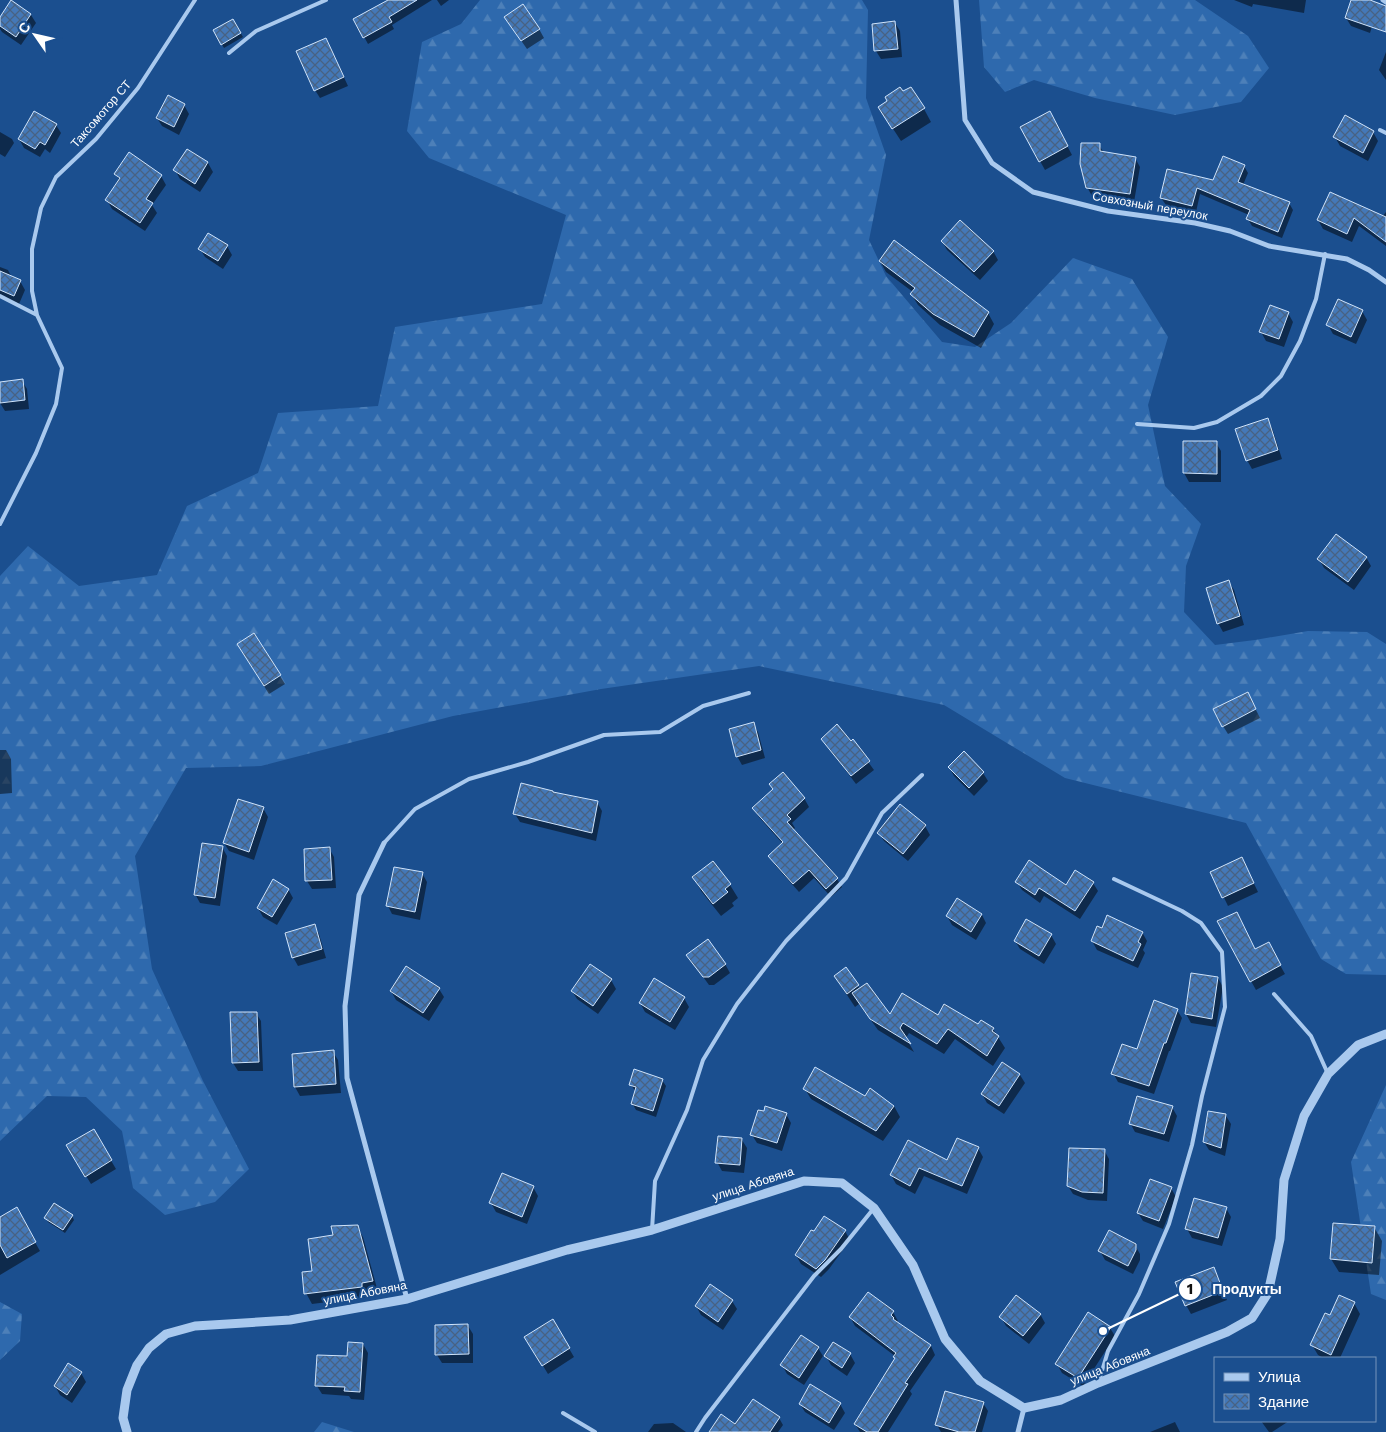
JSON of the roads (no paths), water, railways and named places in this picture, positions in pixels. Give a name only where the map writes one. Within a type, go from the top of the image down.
[{"type":"street","name":"Совхозный переулок","points":[[956,0],[965,120],[992,162],[1034,192],[1108,211],[1195,223],[1230,231],[1269,246],[1347,259],[1369,270],[1386,282]]},
{"type":"street","points":[[384,843],[359,895],[345,1006],[347,1078],[407,1299]]},
{"type":"street","name":"улица Абовяна","points":[[126,1432],[123,1418],[127,1390],[137,1365],[149,1348],[166,1334],[196,1326],[290,1320],[407,1299],[567,1250],[652,1230],[804,1181],[842,1184],[874,1208],[913,1265],[945,1339],[980,1381],[1024,1408],[1061,1400],[1098,1383],[1226,1332],[1252,1318],[1268,1293],[1280,1239],[1284,1180],[1304,1116],[1328,1074],[1358,1045],[1386,1034]]},
{"type":"street","points":[[1018,1432],[1024,1408]]},
{"type":"lane","name":"Таксомотор СТ","points":[[0,524],[36,453],[56,404],[62,368],[37,315],[32,292],[32,249],[41,208],[56,177],[96,139],[138,88],[195,0]]},
{"type":"lane","points":[[229,53],[256,31],[326,0]]},
{"type":"lane","points":[[1380,130],[1386,133]]},
{"type":"lane","points":[[1137,424],[1194,428],[1217,422],[1261,396],[1281,376],[1300,341],[1316,299],[1325,254]]},
{"type":"lane","points":[[0,296],[37,315]]},
{"type":"lane","points":[[384,843],[415,809],[469,779],[528,762],[604,735],[660,732],[703,706],[749,693]]},
{"type":"lane","points":[[652,1230],[655,1181],[687,1110],[703,1060],[737,1004],[786,941],[846,878],[882,813],[922,775]]},
{"type":"lane","points":[[1098,1383],[1108,1351],[1139,1294],[1169,1224],[1192,1145],[1202,1096],[1226,1006],[1222,952],[1201,923],[1182,911],[1114,879]]},
{"type":"lane","points":[[1274,994],[1311,1036],[1328,1074]]},
{"type":"lane","points":[[696,1432],[814,1276],[841,1248],[874,1208]]},
{"type":"lane","points":[[563,1413],[595,1432]]},
{"type":"place","name":"Продукты","points":[[1103,1331]]}]
